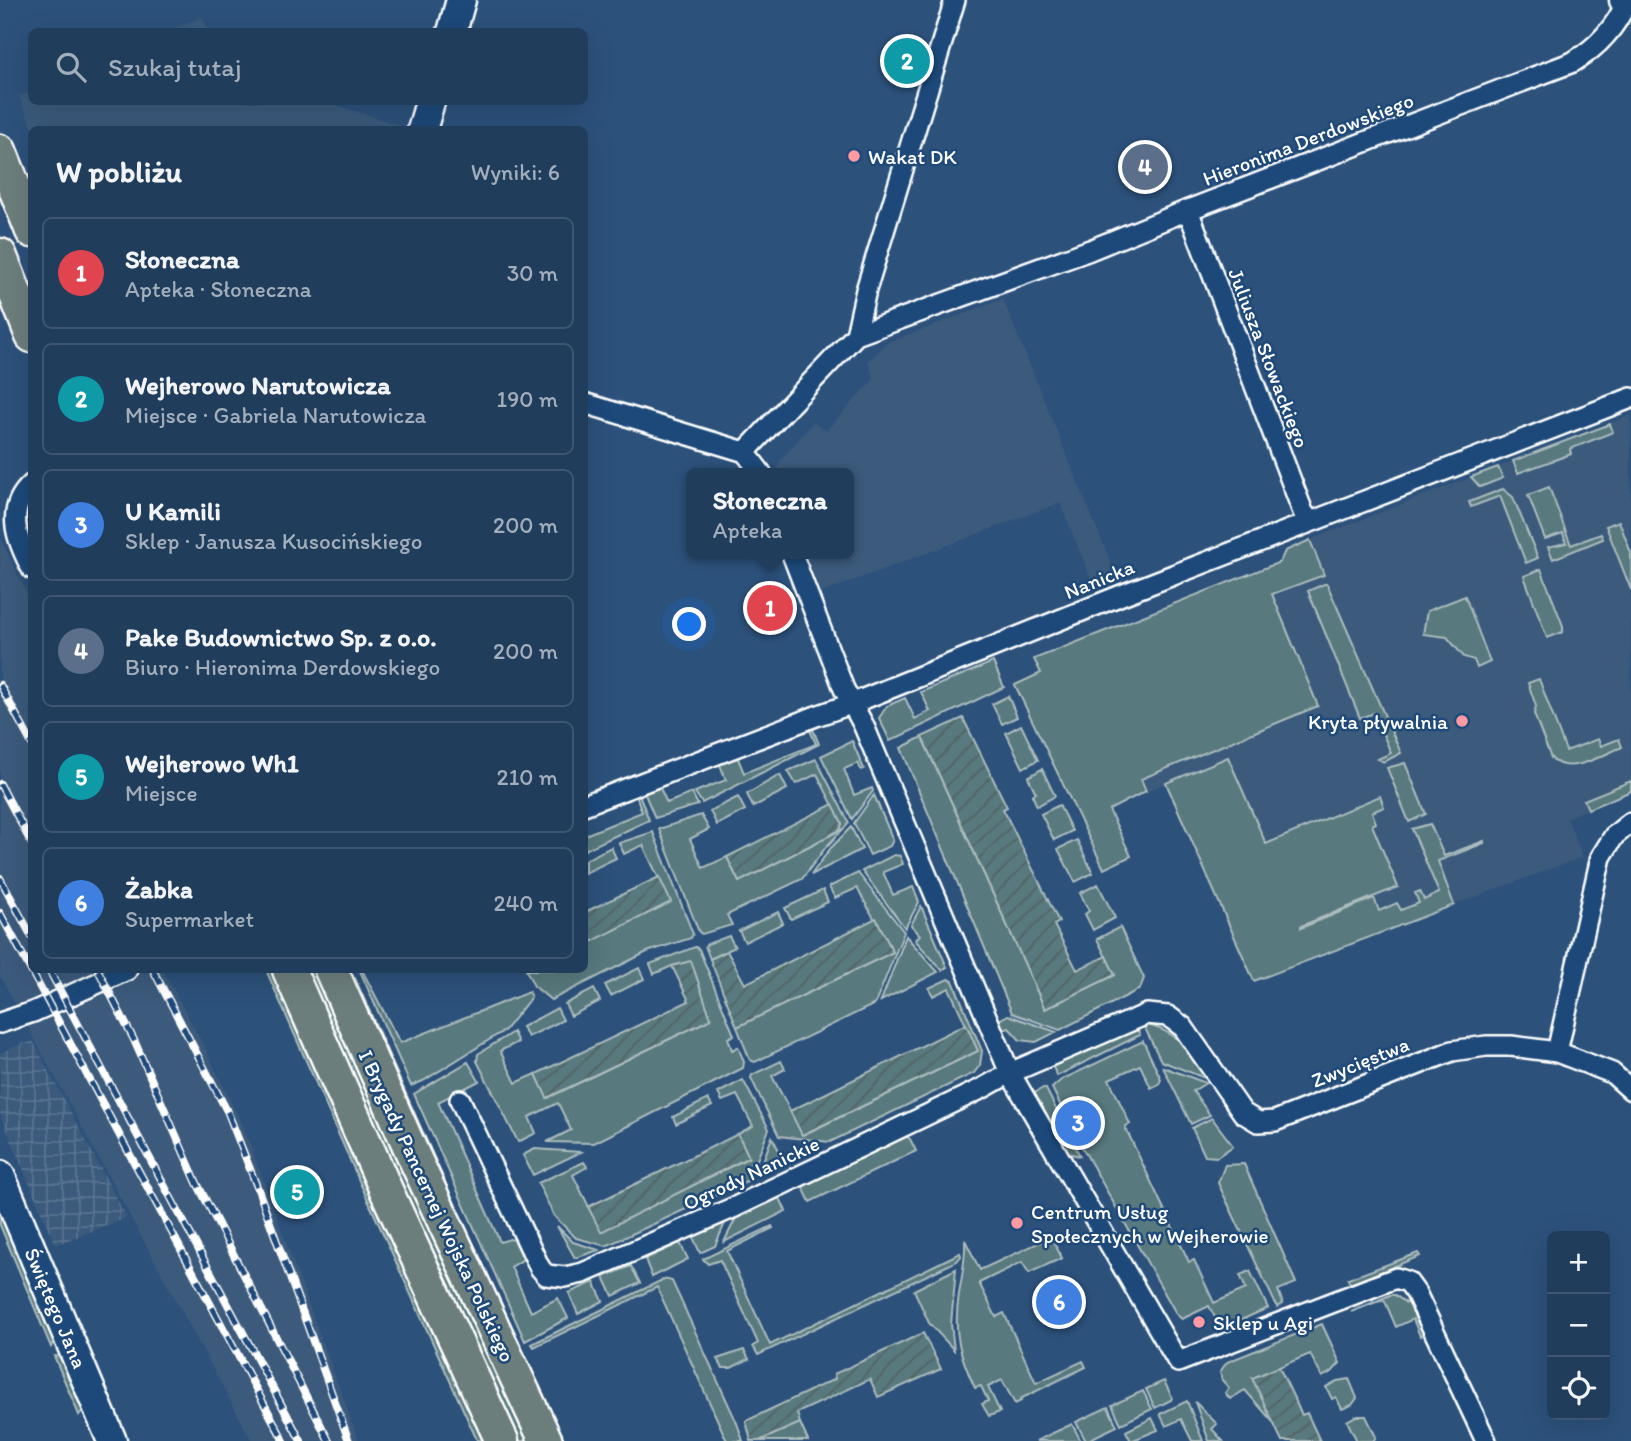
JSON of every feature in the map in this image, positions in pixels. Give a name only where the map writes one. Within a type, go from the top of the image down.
[{"type":"main road","points":[[0,151],[28,220]]},
{"type":"main road","points":[[0,255],[28,326]]},
{"type":"main road","name":"I Brygady Pancernej Wojska Polskiego","points":[[290,973],[386,1191],[502,1441]]},
{"type":"main road","name":"I Brygady Pancernej Wojska Polskiego","points":[[332,973],[414,1157],[546,1441]]},
{"type":"street","points":[[453,28],[461,0]]},
{"type":"street","points":[[856,335],[866,290],[954,0]]},
{"type":"street","name":"Hieronima Derdowskiego","points":[[745,452],[856,335],[1090,250],[1571,62],[1603,39],[1617,22],[1627,0]]},
{"type":"street","points":[[423,126],[429,105]]},
{"type":"street","name":"Juliusza Słowackiego","points":[[1188,210],[1299,500],[1310,521]]},
{"type":"street","name":"Nanicka","points":[[588,803],[851,705],[1119,596],[1631,398]]},
{"type":"street","points":[[588,404],[745,452],[757,468]]},
{"type":"street","points":[[28,489],[15,512],[14,523],[18,540],[28,561]]},
{"type":"street","points":[[794,559],[851,705],[868,736],[1010,1073],[1178,1362],[1395,1278],[1408,1282],[1416,1293],[1486,1441]]},
{"type":"street","points":[[1557,1052],[1601,856],[1614,836],[1631,822]]},
{"type":"street","points":[[0,1023],[33,1012],[120,973]]},
{"type":"street","name":"Ogrody Nanickie","points":[[460,1100],[540,1268],[547,1275],[565,1277],[583,1273],[735,1207],[1010,1073],[1147,1014]]},
{"type":"street","name":"Zwycięstwa","points":[[1147,1014],[1168,1016],[1184,1027],[1243,1113],[1258,1122],[1275,1121],[1452,1051],[1486,1046],[1511,1046],[1557,1052],[1612,1073],[1631,1090]]},
{"type":"street","name":"Świętego Jana","points":[[0,1175],[111,1441]]},
{"type":"shaded area","points":[[202,17],[208,28],[174,28]]},
{"type":"shaded area","points":[[28,92],[28,105],[336,105],[400,125],[32,126],[19,97]]},
{"type":"shaded area","points":[[1003,299],[1118,580],[1095,589],[1060,503],[821,593],[808,559],[854,559],[854,468],[777,468],[813,422],[826,431],[874,379],[868,362],[886,343]]},
{"type":"shaded area","points":[[1631,415],[1631,790],[1567,818],[1583,857],[1254,981],[1166,783],[1108,810],[1034,659],[1280,562],[1285,551],[1327,533]]},
{"type":"shaded area","points":[[0,537],[28,596],[28,973],[165,973],[244,1128],[359,1441],[252,1441],[0,976]]},
{"type":"shaded area","points":[[33,1041],[127,1218],[55,1245],[0,1114],[0,1053],[24,1042]]},
{"type":"green space","points":[[1610,424],[1613,432],[1570,449],[1571,454],[1518,473],[1513,461]]},
{"type":"green space","points":[[1498,467],[1503,478],[1480,487],[1471,477]]},
{"type":"green space","points":[[1549,487],[1571,545],[1601,534],[1603,539],[1553,559],[1548,547],[1566,543],[1563,533],[1545,539],[1528,495]]},
{"type":"green space","points":[[1503,489],[1513,497],[1538,558],[1526,563],[1500,496],[1471,507],[1469,502]]},
{"type":"green space","points":[[1619,521],[1631,553],[1631,590],[1606,526]]},
{"type":"green space","points":[[1310,540],[1324,575],[1272,594],[1318,706],[1141,779],[1146,791],[1109,810],[1131,856],[1104,869],[1015,685],[1041,673],[1034,659],[1280,562],[1285,551]]},
{"type":"green space","points":[[1541,569],[1563,626],[1563,632],[1547,638],[1524,576]]},
{"type":"green space","points":[[1327,584],[1401,753],[1384,762],[1378,759],[1391,753],[1374,713],[1360,718],[1308,591]]},
{"type":"green space","points":[[1465,596],[1490,662],[1477,668],[1474,660],[1464,657],[1447,637],[1423,634],[1427,611]]},
{"type":"green space","points":[[993,662],[1004,687],[890,741],[879,718],[887,706],[905,698],[915,719],[930,711],[921,692]]},
{"type":"green space","points":[[1539,679],[1566,751],[1598,739],[1601,746],[1619,739],[1622,747],[1576,765],[1558,763],[1551,758],[1534,714],[1536,706],[1528,683]]},
{"type":"green space","points":[[1008,696],[1017,717],[1002,724],[992,704]]},
{"type":"green space","points":[[963,718],[1007,807],[1003,809],[1059,922],[1054,925],[1077,970],[1106,956],[1115,975],[1045,1009],[922,737]]},
{"type":"green space","points":[[1021,725],[1038,760],[1023,768],[1006,733]]},
{"type":"green space","points":[[812,727],[819,744],[702,803],[695,792],[726,780],[719,762],[737,756],[744,773],[816,744],[809,728]]},
{"type":"green space","points":[[922,737],[1045,1009],[1115,975],[1097,939],[1120,927],[1144,978],[1140,989],[1060,1030],[1012,1013],[901,748]]},
{"type":"green space","points":[[852,741],[864,769],[861,770],[858,763],[844,769],[854,795],[872,788],[873,791],[852,819],[821,756]]},
{"type":"green space","points":[[1228,757],[1266,844],[1380,796],[1384,807],[1372,812],[1376,823],[1372,825],[1398,887],[1301,928],[1374,898],[1379,911],[1397,903],[1401,910],[1419,903],[1415,893],[1420,891],[1424,900],[1439,893],[1412,829],[1430,824],[1444,856],[1484,841],[1438,861],[1454,905],[1254,981],[1166,783]]},
{"type":"green space","points":[[816,759],[849,823],[826,847],[802,879],[727,915],[732,925],[702,934],[659,829],[701,815],[709,829],[690,839],[703,868],[727,857],[739,882],[840,830],[842,823],[817,774],[796,784],[788,771]]},
{"type":"green space","points":[[1405,763],[1426,814],[1409,822],[1387,768]]},
{"type":"green space","points":[[1042,769],[1055,796],[1037,806],[1032,795],[1036,793],[1028,777]]},
{"type":"green space","points":[[780,775],[787,789],[753,807],[747,794]]},
{"type":"green space","points":[[1631,781],[1631,791],[1588,809],[1584,800]]},
{"type":"green space","points":[[659,786],[667,803],[692,793],[698,805],[655,818],[644,792]]},
{"type":"green space","points":[[639,794],[649,820],[588,849],[588,834],[642,812],[636,795]]},
{"type":"green space","points":[[874,795],[893,840],[890,846],[870,855],[854,823]]},
{"type":"green space","points":[[738,797],[745,810],[717,825],[710,811]]},
{"type":"green space","points":[[833,804],[842,823],[840,830],[739,882],[727,857]]},
{"type":"green space","points":[[1059,805],[1072,831],[1054,840],[1041,814]]},
{"type":"green space","points":[[851,827],[862,849],[811,875],[830,849]]},
{"type":"green space","points":[[653,832],[693,934],[691,938],[647,952],[551,1000],[534,986],[528,973],[588,973],[588,934],[591,941],[670,902],[643,845],[624,854],[619,843]]},
{"type":"green space","points":[[1077,840],[1093,873],[1075,882],[1058,849]]},
{"type":"green space","points":[[611,847],[616,858],[588,872],[588,858]]},
{"type":"green space","points":[[894,855],[900,856],[903,864],[883,872],[893,895],[913,887],[919,902],[905,928],[862,871]]},
{"type":"green space","points":[[858,873],[904,932],[875,1004],[755,1062],[750,1060],[737,1027],[893,952],[857,888],[835,898],[829,887]]},
{"type":"green space","points":[[659,877],[671,902],[591,942],[588,935],[588,911]]},
{"type":"green space","points":[[1098,884],[1115,918],[1093,930],[1085,914],[1089,911],[1080,893]]},
{"type":"green space","points":[[823,890],[828,902],[791,919],[785,908]]},
{"type":"green space","points":[[921,906],[947,967],[942,970],[915,940],[920,935],[911,925]]},
{"type":"green space","points":[[778,912],[783,923],[745,942],[739,931]]},
{"type":"green space","points":[[876,918],[893,952],[737,1027],[710,959],[727,951],[745,984]]},
{"type":"green space","points":[[729,936],[735,947],[710,959],[705,946]]},
{"type":"green space","points":[[906,936],[938,972],[881,1001]]},
{"type":"green space","points":[[695,947],[699,949],[734,1035],[728,1038],[732,1050],[738,1047],[744,1062],[743,1068],[594,1143],[547,1142],[571,1130],[558,1103],[529,1117],[536,1133],[518,1142],[477,1061],[478,1054],[513,1032],[518,1042],[500,1051],[516,1083],[536,1074],[548,1098],[711,1019],[691,962],[654,974],[650,964]]},
{"type":"green space","points":[[691,961],[711,1019],[547,1098],[536,1074],[689,1001],[672,966]]},
{"type":"green space","points":[[639,968],[644,979],[611,996],[605,985]]},
{"type":"green space","points":[[267,973],[274,973],[350,1147],[485,1441],[477,1440]]},
{"type":"green space","points":[[302,973],[323,973],[535,1441],[514,1441]]},
{"type":"green space","points":[[361,973],[364,973],[400,1043],[529,992],[531,997],[505,1030],[411,1086]]},
{"type":"green space","points":[[352,978],[355,978],[448,1189],[561,1433],[557,1433],[488,1286]]},
{"type":"green space","points":[[948,979],[953,981],[982,1051],[980,1065],[974,1073],[830,1142],[779,1136],[751,1078],[752,1075],[781,1061],[785,1069],[772,1076],[803,1135],[978,1051],[949,988],[933,996],[929,988]]},
{"type":"green space","points":[[594,989],[600,1001],[571,1016],[565,1004]]},
{"type":"green space","points":[[557,1008],[563,1020],[528,1037],[522,1027]]},
{"type":"green space","points":[[1008,1015],[1056,1032],[1036,1042],[1020,1040],[1009,1028],[1003,1030],[999,1020]]},
{"type":"green space","points":[[966,1024],[978,1051],[802,1135],[790,1111]]},
{"type":"green space","points":[[1143,1024],[1156,1027],[1175,1037],[1210,1080],[1161,1061]]},
{"type":"green space","points":[[1136,1026],[1140,1035],[1057,1076],[1052,1065]]},
{"type":"green space","points":[[1143,1041],[1161,1079],[1159,1084],[1151,1088],[1140,1065],[1109,1079],[1130,1124],[1125,1127],[1189,1262],[1194,1260],[1214,1303],[1246,1289],[1240,1275],[1250,1271],[1268,1308],[1221,1329],[1209,1306],[1182,1319],[1177,1315],[1074,1133],[1088,1126],[1083,1114],[1068,1121],[1052,1088],[1061,1080]]},
{"type":"green space","points":[[468,1062],[479,1081],[438,1102],[500,1242],[510,1239],[518,1241],[524,1254],[522,1260],[511,1267],[531,1312],[558,1298],[568,1318],[525,1341],[414,1094]]},
{"type":"green space","points":[[1163,1067],[1206,1083],[1193,1091],[1210,1115],[1191,1124]]},
{"type":"green space","points":[[743,1080],[769,1129],[749,1180],[606,1246],[576,1238],[554,1216],[538,1183],[584,1162],[587,1167],[573,1175],[601,1231],[748,1158],[738,1134],[753,1126],[737,1095],[722,1101],[718,1093]]},
{"type":"green space","points":[[1046,1089],[1080,1156],[1067,1153],[1033,1094]]},
{"type":"green space","points":[[708,1099],[712,1106],[676,1124],[673,1117]]},
{"type":"green space","points":[[1212,1118],[1233,1146],[1217,1157],[1205,1156],[1192,1128]]},
{"type":"green space","points":[[738,1134],[749,1157],[601,1232],[588,1207]]},
{"type":"green space","points":[[905,1136],[910,1139],[916,1151],[810,1202],[802,1185]]},
{"type":"green space","points":[[772,1137],[785,1162],[758,1175]]},
{"type":"green space","points":[[535,1149],[581,1152],[533,1175],[523,1155]]},
{"type":"green space","points":[[1244,1164],[1296,1283],[1278,1290],[1283,1304],[1277,1307],[1218,1183],[1225,1165]]},
{"type":"green space","points":[[779,1196],[786,1211],[724,1242],[737,1216]]},
{"type":"green space","points":[[0,1210],[54,1341],[51,1347],[0,1225]]},
{"type":"green space","points":[[725,1223],[715,1246],[700,1253],[693,1237]]},
{"type":"green space","points":[[557,1226],[573,1242],[599,1250],[575,1258]]},
{"type":"green space","points":[[772,1226],[773,1228],[727,1251],[770,1345],[960,1253],[961,1256],[957,1261],[758,1355],[753,1346],[758,1343],[720,1260],[708,1264],[703,1259]]},
{"type":"green space","points":[[1051,1237],[1062,1258],[1029,1273],[1022,1262],[979,1283],[996,1317],[1004,1313],[1036,1383],[1083,1361],[1086,1367],[1020,1399],[1021,1401],[1015,1404],[1002,1380],[988,1387],[1000,1412],[989,1416],[982,1404],[988,1401],[981,1386],[975,1388],[965,1364],[957,1331],[965,1240],[980,1270]]},
{"type":"green space","points":[[680,1243],[688,1259],[652,1277],[645,1259]]},
{"type":"green space","points":[[1418,1253],[1420,1256],[1350,1284],[1348,1279]]},
{"type":"green space","points":[[631,1266],[640,1283],[613,1296],[604,1277]]},
{"type":"green space","points":[[956,1269],[951,1324],[954,1350],[929,1323],[914,1290]]},
{"type":"green space","points":[[664,1279],[672,1281],[743,1441],[727,1441],[657,1287],[534,1347],[532,1344]]},
{"type":"green space","points":[[594,1282],[603,1301],[578,1314],[569,1293]]},
{"type":"green space","points":[[1390,1295],[1395,1295],[1406,1303],[1410,1301],[1426,1333],[1420,1336],[1413,1319],[1396,1327],[1384,1299],[1351,1312]]},
{"type":"green space","points":[[1322,1324],[1340,1363],[1332,1372],[1322,1377],[1310,1354],[1253,1378],[1273,1422],[1245,1390],[1230,1399],[1225,1393],[1229,1388],[1222,1380],[1220,1372],[1227,1362]]},
{"type":"green space","points":[[923,1333],[941,1369],[878,1397],[870,1379],[797,1413],[800,1423],[759,1441],[751,1441],[746,1421],[835,1379],[834,1374]]},
{"type":"green space","points":[[744,1350],[749,1359],[731,1368],[723,1368],[717,1359]]},
{"type":"green space","points":[[54,1356],[61,1357],[83,1410],[79,1415]]},
{"type":"green space","points":[[1279,1367],[1302,1415],[1307,1413],[1320,1441],[1282,1441],[1252,1378]]},
{"type":"green space","points":[[1349,1379],[1357,1398],[1352,1405],[1342,1409],[1336,1397],[1332,1399],[1326,1387]]},
{"type":"green space","points":[[1164,1381],[1171,1400],[1155,1408],[1146,1389]]},
{"type":"green space","points":[[1143,1391],[1152,1409],[1121,1424],[1112,1405]]},
{"type":"green space","points":[[1187,1401],[1203,1441],[1192,1441],[1181,1419],[1166,1426],[1160,1414]]},
{"type":"green space","points":[[1195,1402],[1217,1424],[1212,1429],[1223,1441],[1209,1441]]},
{"type":"green space","points":[[1108,1407],[1117,1426],[1086,1441],[1076,1422]]},
{"type":"green space","points":[[1356,1416],[1366,1416],[1376,1437],[1373,1441],[1357,1441],[1347,1421]]},
{"type":"green space","points":[[1152,1418],[1158,1430],[1131,1441],[1126,1431]]},
{"type":"green space","points":[[800,1423],[808,1441],[759,1441]]},
{"type":"green space","points":[[1072,1424],[1081,1441],[1036,1441]]},
{"type":"railway","points":[[0,685],[28,737]]},
{"type":"railway","points":[[0,784],[28,836]]},
{"type":"railway","points":[[0,878],[28,930]]},
{"type":"railway","points":[[0,913],[28,965]]},
{"type":"railway","points":[[32,973],[284,1441]]},
{"type":"railway","points":[[51,973],[301,1441]]},
{"type":"railway","points":[[100,973],[134,1040],[197,1183],[329,1441]]},
{"type":"railway","points":[[155,973],[228,1113],[349,1441]]},
{"type":"place","name":"Wejherowo Narutowicza","points":[[907,61]]},
{"type":"place","name":"Wakat DK","points":[[854,156]]},
{"type":"place","name":"Pake Budownictwo Sp. z o.o.","points":[[1145,167]]},
{"type":"place","name":"Słoneczna","points":[[770,608]]},
{"type":"place","name":"Kryta pływalnia","points":[[1462,721]]},
{"type":"place","name":"U Kamili","points":[[1078,1123]]},
{"type":"place","name":"Wejherowo Wh1","points":[[297,1192]]},
{"type":"place","name":"Centrum Usług Społecznych w Wejherowie","points":[[1017,1223]]},
{"type":"place","name":"Żabka","points":[[1059,1302]]},
{"type":"place","name":"Sklep u Agi","points":[[1199,1322]]}]
